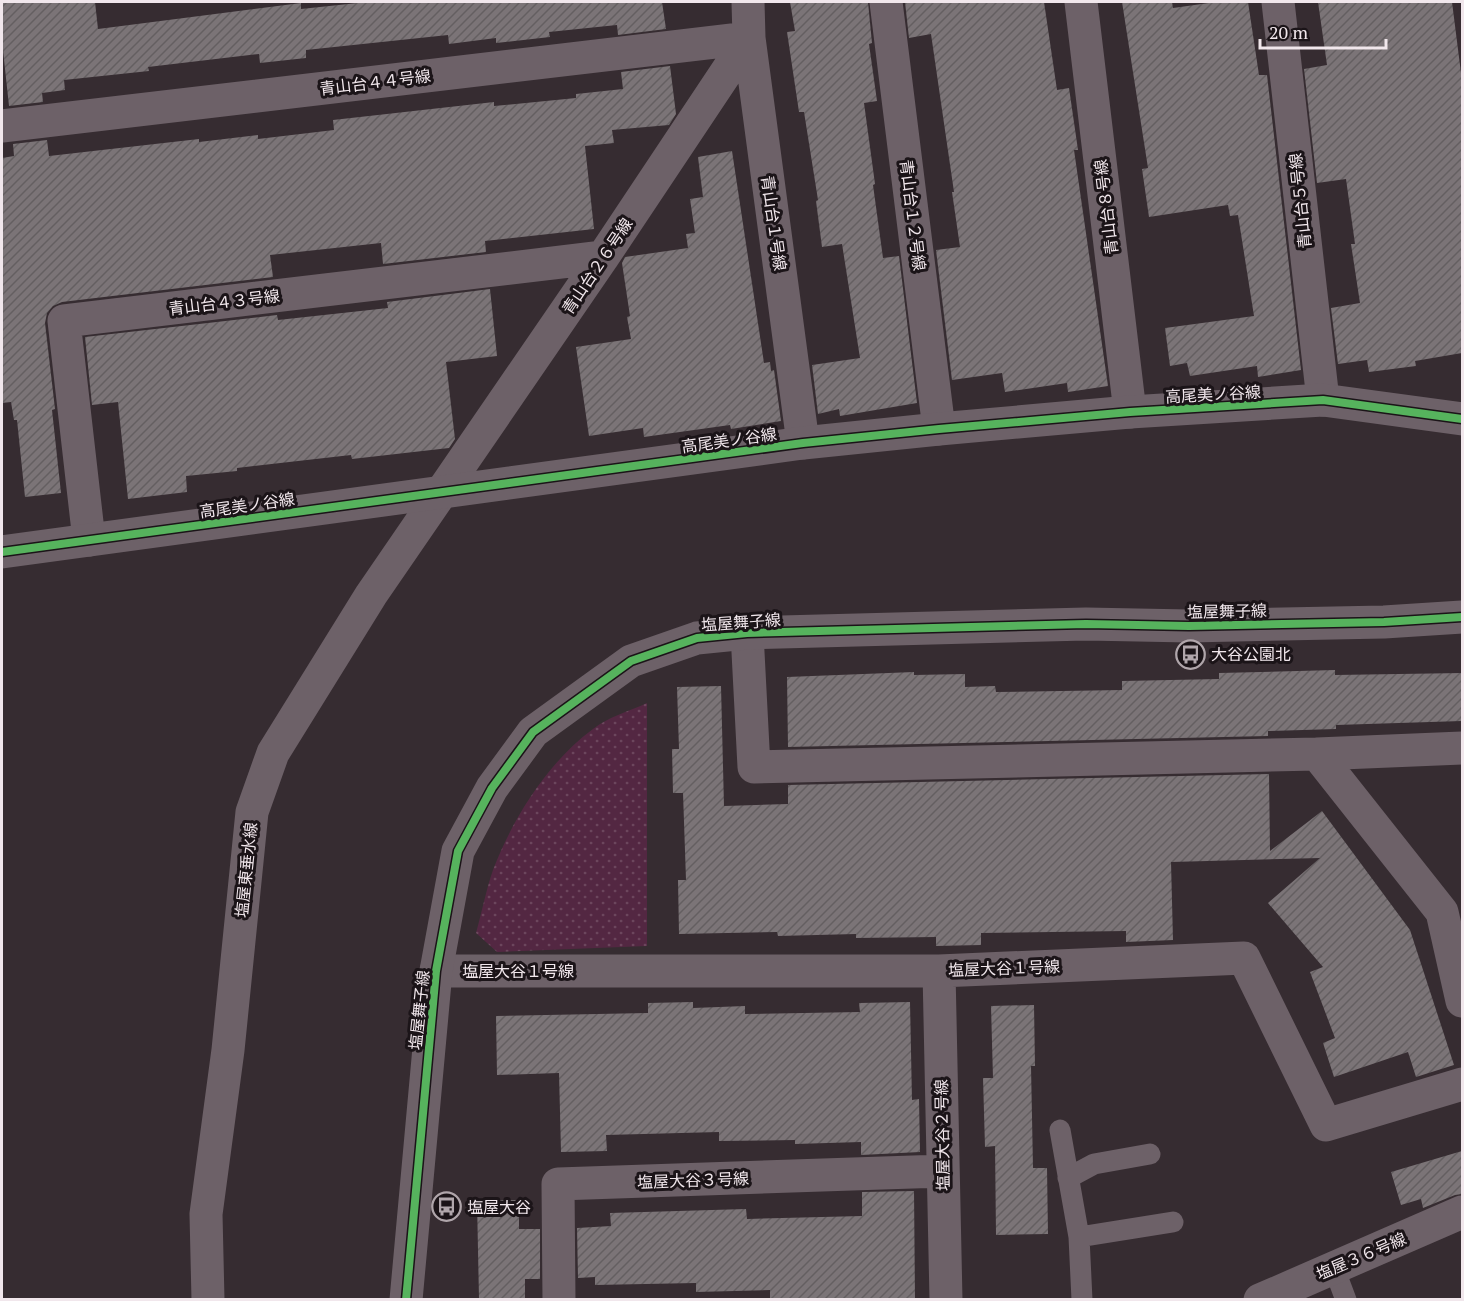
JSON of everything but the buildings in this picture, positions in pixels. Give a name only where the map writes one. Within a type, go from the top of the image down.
[{"type":"street","name":"青山台１号線","points":[[747,2],[749,38],[803,443]]},
{"type":"street","name":"青山台１２号線","points":[[886,2],[939,429]]},
{"type":"street","name":"青山台８号線","points":[[1081,2],[1130,412]]},
{"type":"street","name":"青山台５号線","points":[[1278,2],[1323,400]]},
{"type":"street","name":"青山台４４号線","points":[[2,126],[749,38]]},
{"type":"street","name":"青山台２６号線","points":[[442,492],[749,38]]},
{"type":"street","name":"青山台４３号線","points":[[89,540],[64,321],[603,257]]},
{"type":"street","name":"高尾美ノ谷線","points":[[2,552],[803,443],[939,429],[1130,412],[1323,400],[1462,419]]},
{"type":"street","name":"塩屋東垂水線","points":[[208,1299],[206,1214],[228,1050],[252,812],[273,753],[371,595],[442,492]]},
{"type":"street","name":"塩屋舞子線","points":[[406,1299],[436,971],[458,851],[492,788],[533,732],[630,661],[697,638],[747,633],[1074,624],[1189,626],[1384,622],[1462,617]]},
{"type":"street","points":[[747,633],[754,767],[1317,754],[1462,748]]},
{"type":"street","points":[[1317,754],[1442,912],[1462,1001]]},
{"type":"street","name":"塩屋大谷１号線","points":[[436,971],[939,971],[1244,958],[1326,1125],[1462,1084]]},
{"type":"street","name":"塩屋大谷２号線","points":[[939,971],[946,1299]]},
{"type":"street","name":"塩屋大谷３号線","points":[[559,1299],[558,1184],[943,1171]]},
{"type":"street","name":"塩屋３６号線","points":[[1260,1299],[1462,1212]]},
{"type":"lane","points":[[1060,1130],[1079,1237],[1082,1299]]},
{"type":"lane","points":[[1068,1178],[1094,1164],[1150,1154]]},
{"type":"lane","points":[[1079,1237],[1173,1222]]},
{"type":"lane","points":[[1334,1268],[1346,1299]]},
{"type":"shaded area","points":[[647,703],[647,946],[497,952],[476,933],[493,870],[521,812],[546,775],[576,743],[605,721]]},
{"type":"cycle path","points":[[2,552],[803,443],[939,429],[1130,412],[1323,400],[1462,419]]},
{"type":"cycle path","points":[[406,1300],[436,971],[458,851],[492,788],[533,732],[631,661],[697,638],[747,633],[1086,624],[1189,626],[1384,622],[1462,617]]},
{"type":"place","name":"大谷公園北","points":[[1190,654]]},
{"type":"place","name":"塩屋大谷","points":[[446,1207]]}]
